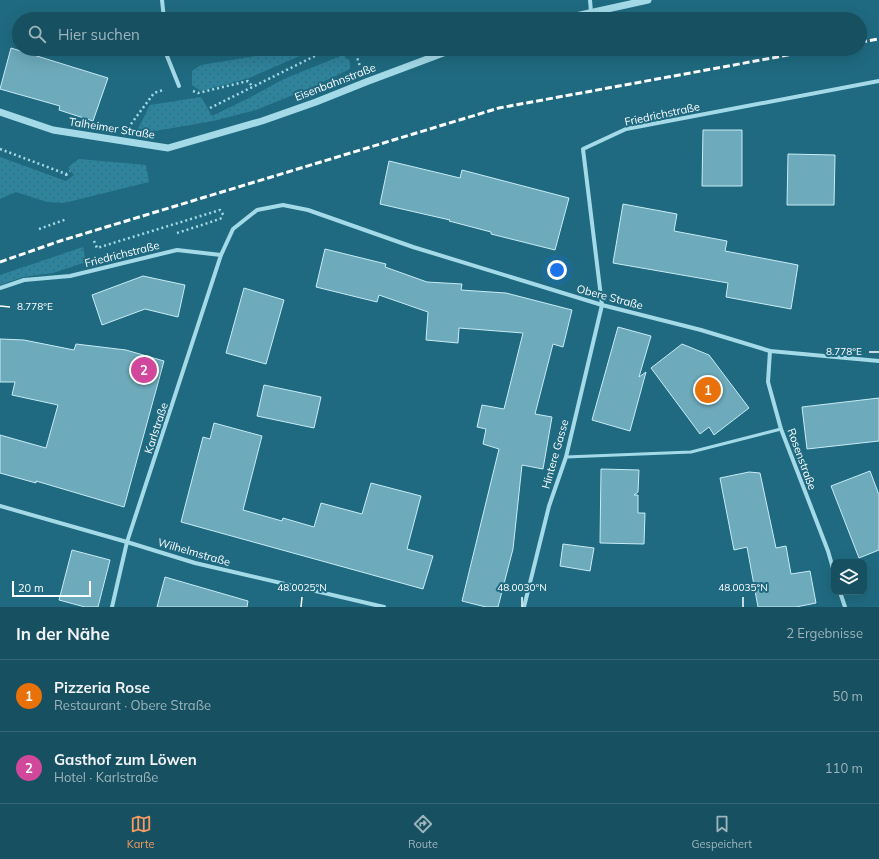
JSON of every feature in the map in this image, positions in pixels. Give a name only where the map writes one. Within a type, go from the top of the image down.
[{"type":"street","points":[[162,0],[163,12]]},
{"type":"street","points":[[590,0],[591,12],[648,0]]},
{"type":"street","points":[[167,56],[179,86]]},
{"type":"street","name":"Eisenbahnstraße","points":[[222,133],[316,102],[435,56]]},
{"type":"street","name":"Friedrichstraße","points":[[602,305],[583,150],[626,129],[879,81]]},
{"type":"street","name":"Talheimer Straße","points":[[0,112],[53,130],[168,148],[222,133]]},
{"type":"street","name":"Obere Straße","points":[[221,255],[233,228],[257,210],[283,205],[308,210],[413,247],[602,305],[701,330],[770,351],[879,361]]},
{"type":"street","name":"Friedrichstraße","points":[[0,288],[24,280],[70,276],[177,250],[221,255]]},
{"type":"street","name":"Karlstraße","points":[[112,607],[127,542],[221,255]]},
{"type":"street","name":"Hintere Gasse","points":[[524,607],[549,506],[566,457],[602,305]]},
{"type":"street","name":"Rosenstraße","points":[[770,351],[768,382],[781,429],[831,564]]},
{"type":"street","name":"Wilhelmstraße","points":[[0,506],[195,563],[384,607]]},
{"type":"street","points":[[841,595],[845,607]]},
{"type":"lane","points":[[566,457],[691,452],[781,429]]},
{"type":"path","points":[[210,108],[314,56]]},
{"type":"path","points":[[119,141],[154,93],[179,86],[198,93],[248,82],[252,86]]},
{"type":"path","points":[[0,149],[66,174],[70,172]]},
{"type":"path","points":[[66,174],[67,178]]},
{"type":"path","points":[[94,241],[97,248],[220,210]]},
{"type":"path","points":[[39,229],[67,219]]},
{"type":"shaded area","points":[[256,56],[300,56],[249,78],[201,91],[192,85],[192,71],[201,65]]},
{"type":"shaded area","points":[[341,56],[344,56],[350,61],[350,69],[310,88],[256,110],[213,121],[155,131],[137,131],[150,105],[201,97],[212,116],[284,79]]},
{"type":"shaded area","points":[[0,157],[66,181],[74,175],[68,167],[79,159],[146,165],[149,182],[64,203],[47,202],[16,192],[0,199]]},
{"type":"shaded area","points":[[83,247],[86,262],[53,273],[23,277],[0,285],[0,275]]},
{"type":"building","points":[[11,48],[12,56],[37,56],[108,78],[93,121],[59,110],[60,106],[0,89]]},
{"type":"building","points":[[703,130],[742,130],[742,186],[702,186]]},
{"type":"building","points":[[788,154],[835,155],[834,205],[787,205]]},
{"type":"building","points":[[389,161],[460,178],[462,170],[569,198],[555,250],[491,234],[491,232],[449,221],[450,220],[380,204]]},
{"type":"building","points":[[623,204],[677,214],[674,231],[727,241],[725,251],[798,265],[791,309],[726,297],[728,283],[613,263]]},
{"type":"building","points":[[325,249],[386,264],[385,267],[427,282],[462,284],[461,290],[506,293],[572,310],[563,347],[553,344],[535,414],[552,417],[543,469],[522,465],[513,549],[498,607],[486,607],[462,601],[499,449],[483,444],[486,429],[477,427],[482,405],[504,409],[523,333],[459,328],[458,343],[426,340],[428,312],[379,295],[377,302],[316,287]]},
{"type":"building","points":[[143,276],[185,285],[178,317],[145,309],[102,325],[92,295]]},
{"type":"building","points":[[244,288],[284,300],[266,364],[226,353]]},
{"type":"building","points":[[618,327],[651,336],[639,377],[646,372],[630,431],[592,420]]},
{"type":"building","points":[[0,339],[24,340],[74,350],[76,344],[126,350],[164,361],[124,507],[36,481],[36,483],[0,473],[0,435],[46,448],[58,405],[12,395],[15,382],[0,382]]},
{"type":"building","points":[[682,344],[709,355],[749,408],[714,435],[709,427],[700,434],[651,368]]},
{"type":"building","points":[[264,385],[321,397],[314,428],[257,416]]},
{"type":"building","points":[[879,398],[879,441],[807,449],[802,407]]},
{"type":"building","points":[[214,423],[262,436],[243,510],[282,521],[283,518],[314,527],[321,503],[362,514],[371,483],[421,496],[407,549],[433,556],[423,589],[181,522],[203,437],[210,439]]},
{"type":"building","points":[[601,469],[639,470],[638,492],[634,495],[638,495],[638,513],[645,513],[644,544],[600,543]]},
{"type":"building","points":[[870,471],[879,495],[879,550],[859,558],[831,486]]},
{"type":"building","points":[[749,472],[760,473],[776,548],[786,546],[791,574],[810,571],[816,603],[796,607],[758,607],[747,547],[734,550],[720,478]]},
{"type":"building","points":[[563,544],[594,548],[590,571],[560,566]]},
{"type":"building","points":[[72,550],[110,560],[98,607],[85,607],[59,600]]},
{"type":"building","points":[[165,577],[248,601],[247,607],[157,607]]},
{"type":"railway","points":[[867,41],[879,39]]},
{"type":"railway","points":[[0,262],[60,241],[499,108],[783,56]]},
{"type":"place","name":"Gasthof zum Löwen","points":[[144,370]]},
{"type":"place","name":"Pizzeria Rose","points":[[708,390]]}]
